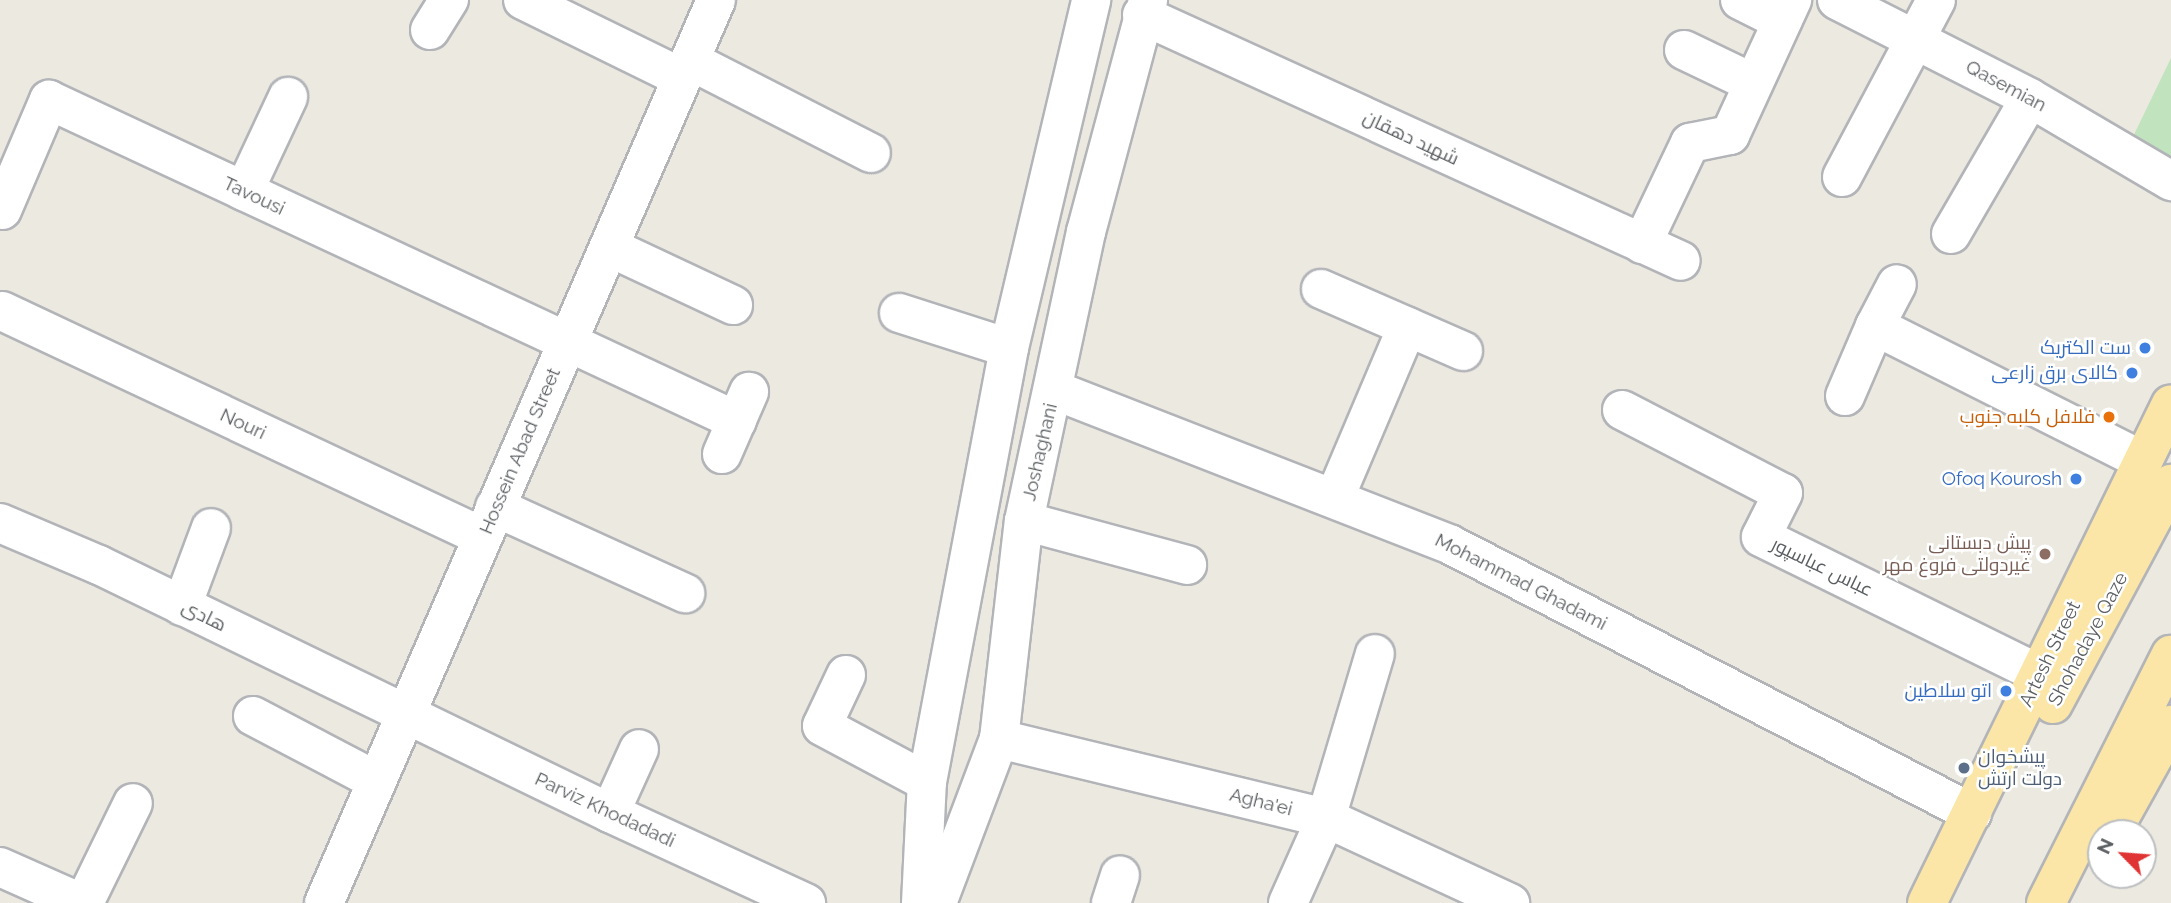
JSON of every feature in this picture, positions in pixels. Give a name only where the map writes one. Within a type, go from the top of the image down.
[{"type":"main road","name":"Artesh Street","points":[[1927,903],[2040,674],[2157,472],[2171,404]]},
{"type":"main road","name":"Shohadaye Qaze","points":[[1944,903],[2157,472]]},
{"type":"main road","points":[[2046,903],[2171,655]]},
{"type":"main road","points":[[2121,819],[2161,764],[2171,725]]},
{"type":"main road","points":[[2073,903],[2087,878]]},
{"type":"street","points":[[523,0],[871,153]]},
{"type":"street","name":"Hossein Abad Street","points":[[324,903],[716,0]]},
{"type":"street","points":[[921,903],[927,782],[1009,348],[1091,0]]},
{"type":"street","points":[[1642,244],[1690,144],[1730,135],[1787,10],[1740,0]]},
{"type":"street","name":"Qasemian","points":[[1837,0],[2030,98],[2171,181]]},
{"type":"street","points":[[1842,177],[1918,39],[1936,0]]},
{"type":"street","name":"Joshaghani","points":[[937,903],[999,739],[1024,521],[1086,232],[1145,8]]},
{"type":"street","name":"شهید دهقان","points":[[1145,8],[1681,261]]},
{"type":"street","points":[[1684,50],[1753,83]]},
{"type":"street","points":[[244,191],[288,97]]},
{"type":"street","points":[[1951,234],[2030,98]]},
{"type":"street","name":"Tavousi","points":[[2,210],[49,100],[736,422]]},
{"type":"street","points":[[1041,220],[1086,232]]},
{"type":"street","points":[[609,247],[733,305]]},
{"type":"street","points":[[1844,396],[1897,284]]},
{"type":"street","points":[[1321,289],[1463,351]]},
{"type":"street","name":"Nouri","points":[[2,311],[489,522],[685,593]]},
{"type":"street","points":[[898,313],[1009,348]]},
{"type":"street","points":[[1875,326],[2157,472]]},
{"type":"street","points":[[1335,497],[1407,327]]},
{"type":"street","name":"Mohammad Ghadami","points":[[1054,390],[1335,497],[1451,545],[1972,813]]},
{"type":"street","name":"عباس عباسپور","points":[[1622,410],[1783,493],[1761,537],[2040,674]]},
{"type":"street","points":[[1024,521],[1187,565]]},
{"type":"street","name":"هادی","points":[[0,523],[99,565],[406,714]]},
{"type":"street","points":[[182,606],[211,528]]},
{"type":"street","points":[[1289,903],[1326,818],[1375,654]]},
{"type":"street","points":[[846,675],[822,726],[927,782]]},
{"type":"street","name":"Parviz Khodadadi","points":[[406,714],[610,813],[745,890],[806,903]]},
{"type":"street","points":[[253,716],[377,781]]},
{"type":"street","name":"Agha'ei","points":[[999,739],[1326,818],[1510,903]]},
{"type":"street","points":[[610,813],[639,749]]},
{"type":"street","points":[[0,867],[67,900],[133,803]]},
{"type":"green space","points":[[2171,58],[2171,171],[2128,147]]},
{"type":"place","name":"ست الکتریک","points":[[2145,348]]},
{"type":"place","name":"کالای برق زارعی","points":[[2132,373]]},
{"type":"place","name":"فلافل کلبه جنوب","points":[[2109,417]]},
{"type":"place","name":"Ofoq Kourosh","points":[[2076,479]]},
{"type":"place","name":"پیش دبستانی غیردولتی فروغ مهر","points":[[2045,554]]},
{"type":"place","name":"اتو سلاطین","points":[[2006,691]]},
{"type":"place","name":"پیشخوان دولت ارتش","points":[[1964,768]]}]
